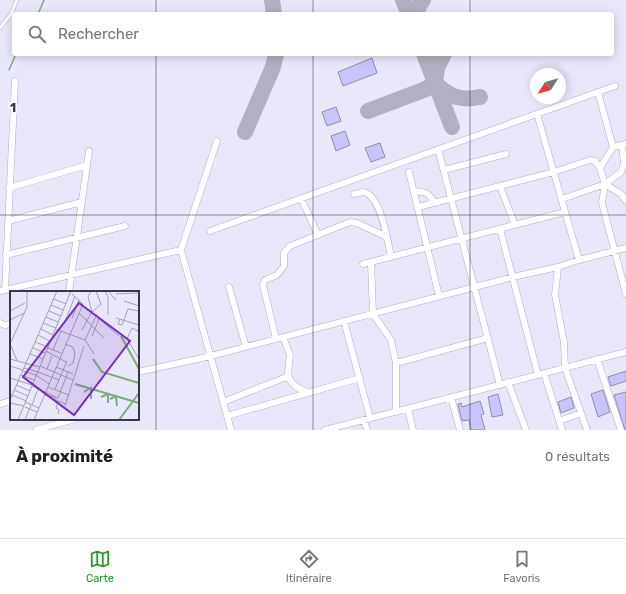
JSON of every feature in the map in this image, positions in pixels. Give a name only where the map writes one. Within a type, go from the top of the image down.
[{"type":"street","points":[[15,81],[6,256],[2,291],[181,250]]},
{"type":"street","points":[[210,231],[614,86]]},
{"type":"street","points":[[598,92],[613,147]]},
{"type":"street","points":[[537,114],[579,260]]},
{"type":"street","points":[[217,141],[181,250],[231,430]]},
{"type":"street","points":[[562,199],[605,184],[621,172],[624,164],[624,144],[613,147],[600,168]]},
{"type":"street","points":[[438,149],[500,385]]},
{"type":"street","points":[[69,291],[89,151]]},
{"type":"street","points":[[444,170],[506,154]]},
{"type":"street","points":[[418,207],[554,172],[590,160],[595,161],[600,168],[605,184],[602,203],[626,294]]},
{"type":"street","points":[[10,188],[87,165]]},
{"type":"street","points":[[409,172],[439,296]]},
{"type":"street","points":[[605,184],[621,194],[626,201]]},
{"type":"street","points":[[500,186],[515,225]]},
{"type":"street","points":[[414,191],[426,192],[435,203]]},
{"type":"street","points":[[354,194],[363,192],[377,204],[385,226],[391,256]]},
{"type":"street","points":[[302,198],[318,235]]},
{"type":"street","points":[[8,221],[82,202]]},
{"type":"street","points":[[363,264],[565,212]]},
{"type":"street","points":[[276,339],[263,284],[265,280],[277,275],[284,266],[284,253],[290,246],[350,222],[357,223],[387,237]]},
{"type":"street","points":[[6,256],[125,226]]},
{"type":"street","points":[[500,228],[541,374],[560,421],[562,430]]},
{"type":"street","points":[[139,372],[211,356],[474,287],[558,267],[626,248]]},
{"type":"street","points":[[371,262],[372,314],[391,340],[396,363],[396,412]]},
{"type":"street","points":[[558,267],[555,295],[564,342],[564,368],[587,430]]},
{"type":"street","points":[[229,287],[246,347]]},
{"type":"street","points":[[344,321],[360,378],[367,419],[367,430]]},
{"type":"street","points":[[283,337],[290,355],[289,376],[295,386],[308,393]]},
{"type":"street","points":[[396,363],[488,338]]},
{"type":"street","points":[[325,430],[626,352]]},
{"type":"street","points":[[597,359],[621,430]]},
{"type":"street","points":[[223,402],[289,376]]},
{"type":"street","points":[[227,416],[360,378]]},
{"type":"street","points":[[508,382],[526,430]]},
{"type":"street","points":[[451,397],[460,430]]},
{"type":"street","points":[[0,404],[10,401]]},
{"type":"street","points":[[408,409],[413,430]]},
{"type":"street","points":[[560,421],[581,413]]},
{"type":"street","points":[[36,430],[71,420]]},
{"type":"lane","points":[[0,28],[11,14],[17,0]]},
{"type":"building","points":[[372,58],[377,73],[343,86],[338,72]]},
{"type":"building","points":[[336,107],[341,121],[327,126],[322,112]]},
{"type":"building","points":[[345,131],[350,145],[336,151],[331,136]]},
{"type":"building","points":[[380,143],[385,157],[371,162],[365,148]]},
{"type":"building","points":[[626,371],[626,381],[611,386],[608,377]]},
{"type":"building","points":[[603,390],[610,412],[598,417],[591,394]]},
{"type":"building","points":[[626,392],[626,430],[625,430],[614,395]]},
{"type":"building","points":[[498,394],[503,415],[492,417],[488,397]]},
{"type":"building","points":[[571,397],[574,408],[561,413],[558,402]]},
{"type":"building","points":[[480,401],[484,414],[481,415],[485,430],[471,430],[469,420],[462,421],[458,404],[461,403],[462,407]]},
{"type":"waterway","points":[[39,12],[44,0]]},
{"type":"waterway","points":[[9,70],[15,56]]},
{"type":"taxiway","points":[[272,0],[274,12]]},
{"type":"taxiway","points":[[403,0],[408,12]]},
{"type":"taxiway","points":[[417,12],[423,0]]},
{"type":"taxiway","points":[[245,132],[273,67],[276,56]]},
{"type":"taxiway","points":[[425,56],[452,127]]},
{"type":"taxiway","points":[[443,56],[437,68],[435,83],[446,92],[456,97],[480,97]]},
{"type":"taxiway","points":[[368,111],[426,89],[435,83]]}]
